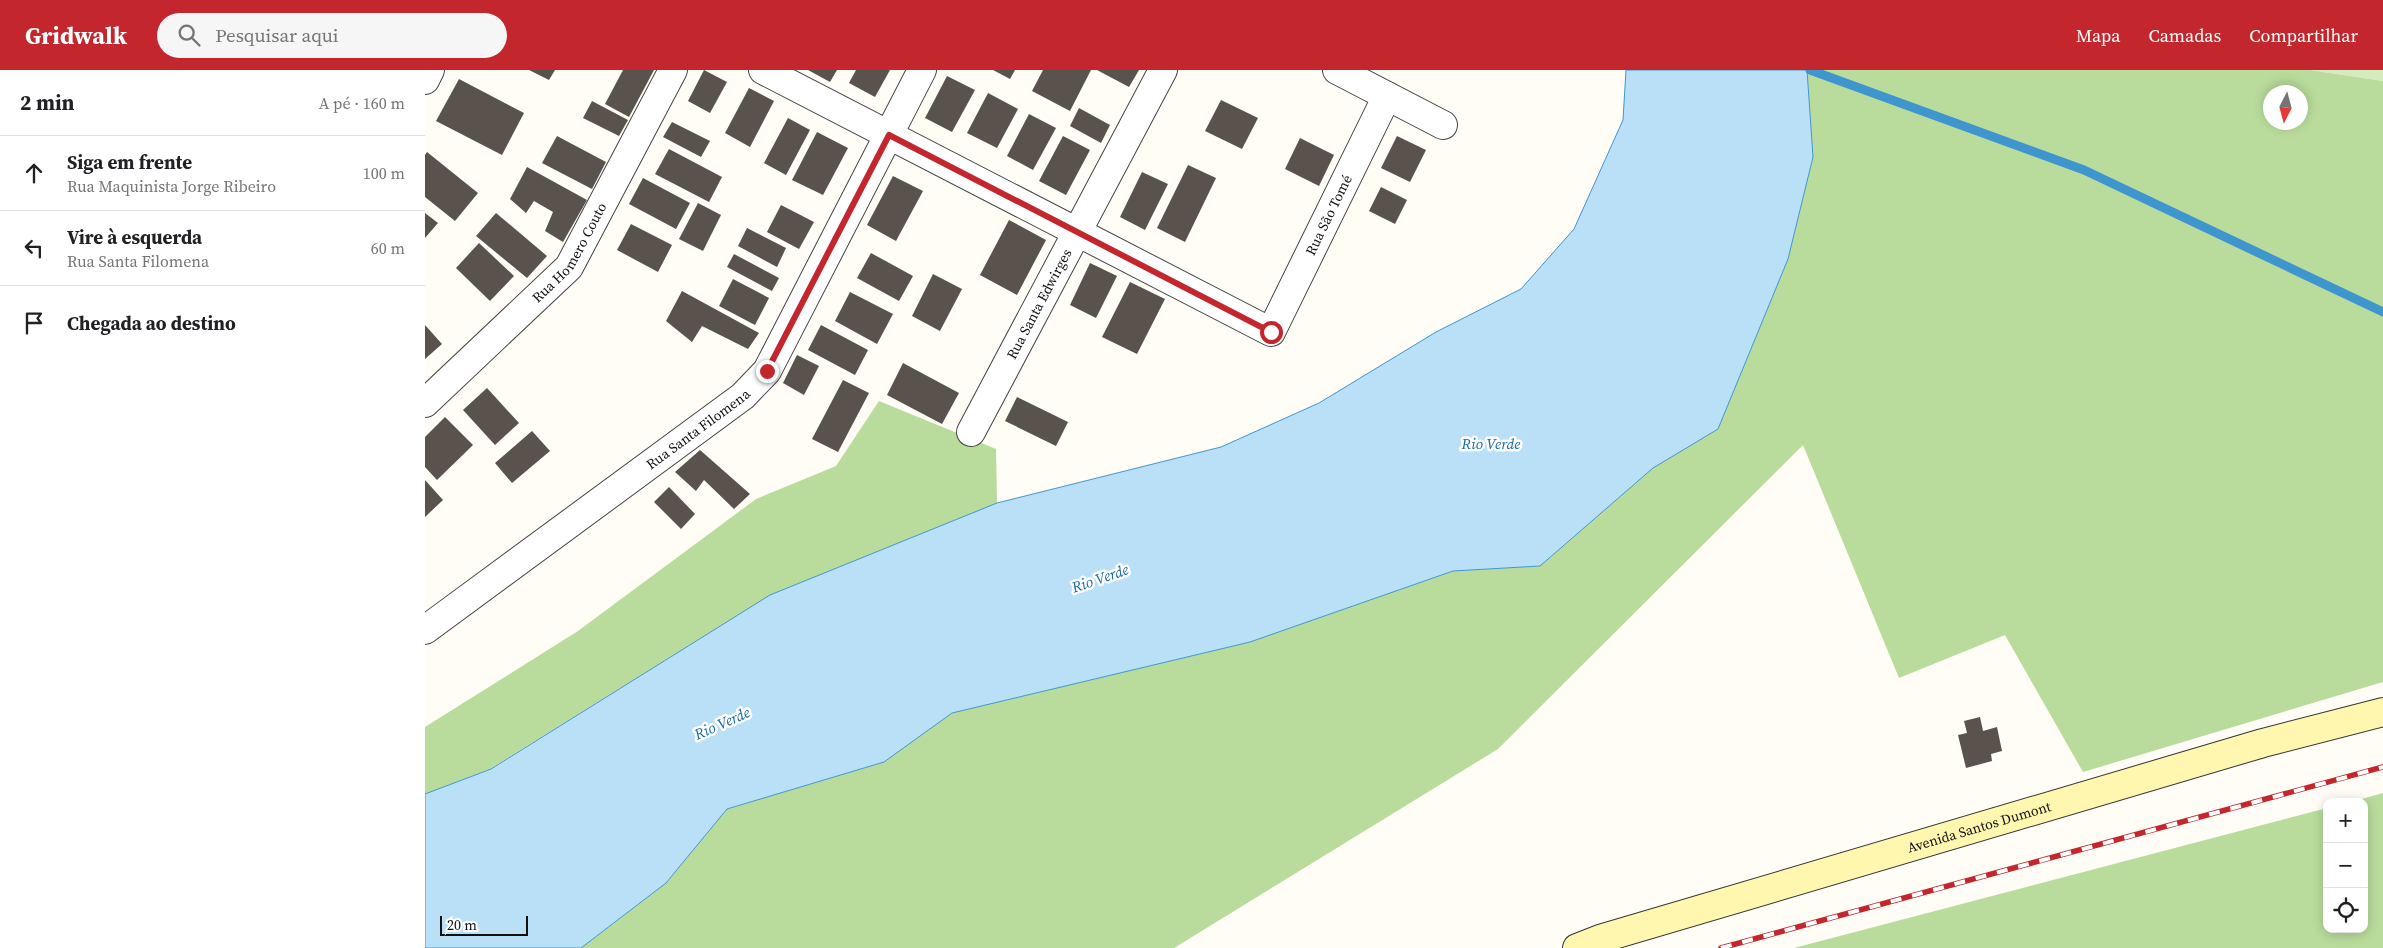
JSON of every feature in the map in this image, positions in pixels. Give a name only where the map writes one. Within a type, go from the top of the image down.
[{"type":"street","points":[[425,80],[430,70]]},
{"type":"street","name":"Rua Homero Couto","points":[[425,403],[569,267],[673,70]]},
{"type":"street","points":[[763,70],[1077,232]]},
{"type":"street","name":"Rua Santa Filomena","points":[[425,630],[743,396],[767,371],[922,70]]},
{"type":"street","name":"Rua Santa Edwirges","points":[[971,432],[1163,70]]},
{"type":"street","points":[[1337,70],[1443,125]]},
{"type":"street","name":"Rua São Tomé","points":[[1077,232],[1271,332],[1387,96]]},
{"type":"street","name":"Avenida Santos Dumont","points":[[1577,948],[1600,939],[2263,743],[2383,712]]},
{"type":"green space","points":[[1807,70],[2310,70],[2383,81],[2383,682],[2083,772],[2005,635],[1899,678],[1803,445],[1498,749],[1174,948],[581,948],[666,883],[727,809],[884,762],[952,713],[1250,642],[1453,571],[1540,566],[1653,468],[1718,429],[1788,259],[1813,157]]},
{"type":"green space","points":[[2310,70],[2383,70],[2383,81]]},
{"type":"green space","points":[[879,401],[996,449],[997,503],[770,595],[490,769],[425,794],[425,727],[578,631],[756,499],[836,466]]},
{"type":"green space","points":[[2383,793],[2383,948],[1794,948],[2323,809],[2323,933],[2368,933],[2368,798],[2365,798]]},
{"type":"water","name":"Rio Verde","points":[[1626,70],[1807,70],[1813,157],[1788,259],[1718,429],[1653,468],[1540,566],[1453,571],[1250,642],[952,713],[884,762],[727,809],[666,883],[581,948],[425,948],[425,794],[491,769],[770,595],[997,503],[1221,447],[1319,403],[1436,332],[1521,289],[1574,229],[1623,120]]},
{"type":"building","points":[[529,70],[555,70],[549,80]]},
{"type":"building","points":[[623,70],[654,70],[629,117],[605,104]]},
{"type":"building","points":[[704,70],[727,82],[710,113],[688,101]]},
{"type":"building","points":[[808,70],[837,70],[830,82]]},
{"type":"building","points":[[856,70],[890,70],[875,97],[849,83]]},
{"type":"building","points":[[993,70],[1015,70],[1010,79]]},
{"type":"building","points":[[1043,70],[1091,70],[1070,111],[1032,91]]},
{"type":"building","points":[[1097,70],[1139,70],[1129,87]]},
{"type":"building","points":[[947,76],[975,90],[952,132],[925,118]]},
{"type":"building","points":[[459,79],[524,113],[502,155],[436,121]]},
{"type":"building","points":[[749,88],[774,101],[750,147],[725,133]]},
{"type":"building","points":[[988,93],[1018,109],[997,148],[967,133]]},
{"type":"building","points":[[1221,100],[1258,118],[1242,149],[1205,131]]},
{"type":"building","points":[[592,101],[628,120],[619,136],[583,118]]},
{"type":"building","points":[[1079,108],[1110,125],[1101,143],[1070,126]]},
{"type":"building","points":[[1029,114],[1056,128],[1033,170],[1007,156]]},
{"type":"building","points":[[788,118],[810,130],[786,175],[764,163]]},
{"type":"building","points":[[672,122],[710,141],[701,157],[663,137]]},
{"type":"building","points":[[817,132],[848,148],[823,195],[792,180]]},
{"type":"building","points":[[557,136],[606,162],[592,189],[542,163]]},
{"type":"building","points":[[1063,136],[1090,150],[1066,195],[1039,181]]},
{"type":"building","points":[[1397,136],[1426,150],[1410,182],[1381,168]]},
{"type":"building","points":[[1300,138],[1334,155],[1319,186],[1285,169]]},
{"type":"building","points":[[669,149],[722,177],[709,202],[655,174]]},
{"type":"building","points":[[427,152],[478,193],[455,221],[425,197],[425,155]]},
{"type":"building","points":[[1188,165],[1216,178],[1185,242],[1157,228]]},
{"type":"building","points":[[527,167],[587,200],[563,242],[545,231],[553,212],[534,201],[526,213],[510,199]]},
{"type":"building","points":[[1142,172],[1168,184],[1145,230],[1120,217]]},
{"type":"building","points":[[893,176],[923,191],[896,241],[867,225]]},
{"type":"building","points":[[643,178],[690,203],[676,229],[629,204]]},
{"type":"building","points":[[1381,187],[1407,200],[1395,224],[1369,211]]},
{"type":"building","points":[[698,203],[721,215],[703,251],[679,239]]},
{"type":"building","points":[[781,205],[814,222],[799,249],[767,232]]},
{"type":"building","points":[[425,213],[438,223],[425,238]]},
{"type":"building","points":[[496,213],[547,256],[527,278],[476,236]]},
{"type":"building","points":[[1009,220],[1046,240],[1017,295],[980,275]]},
{"type":"building","points":[[631,224],[672,245],[658,272],[617,250]]},
{"type":"building","points":[[747,228],[786,248],[777,267],[738,246]]},
{"type":"building","points":[[479,243],[514,276],[490,301],[456,268]]},
{"type":"building","points":[[871,253],[913,276],[899,301],[857,278]]},
{"type":"building","points":[[734,254],[779,278],[772,291],[727,267]]},
{"type":"building","points":[[1090,263],[1117,276],[1096,318],[1070,305]]},
{"type":"building","points":[[933,274],[962,289],[940,331],[912,316]]},
{"type":"building","points":[[733,279],[769,298],[755,325],[719,306]]},
{"type":"building","points":[[1130,282],[1165,299],[1137,354],[1102,337]]},
{"type":"building","points":[[682,291],[759,333],[748,349],[702,326],[692,342],[666,321]]},
{"type":"building","points":[[850,292],[893,314],[877,344],[835,321]]},
{"type":"building","points":[[425,325],[442,344],[425,359]]},
{"type":"building","points":[[821,325],[868,350],[855,375],[808,350]]},
{"type":"building","points":[[797,355],[819,366],[804,395],[783,383]]},
{"type":"building","points":[[903,363],[959,393],[942,424],[887,395]]},
{"type":"building","points":[[843,380],[869,393],[838,452],[812,439]]},
{"type":"building","points":[[487,388],[519,423],[495,445],[463,410]]},
{"type":"building","points":[[1017,397],[1068,422],[1056,446],[1005,421]]},
{"type":"building","points":[[445,417],[473,445],[437,480],[425,467],[425,437]]},
{"type":"building","points":[[532,431],[550,451],[512,483],[495,463]]},
{"type":"building","points":[[700,450],[750,494],[734,509],[704,480],[696,491],[675,472]]},
{"type":"building","points":[[425,480],[443,500],[425,517]]},
{"type":"building","points":[[669,487],[695,514],[681,529],[654,502]]},
{"type":"building","points":[[1980,717],[1983,731],[1997,727],[2002,751],[1991,754],[1992,761],[1966,768],[1958,735],[1967,733],[1964,721]]},
{"type":"waterway","points":[[1810,70],[2084,170],[2383,312]]},
{"type":"railway","points":[[1721,948],[2383,767]]},
{"type":"route","points":[[767,371],[889,135],[1271,332]]}]
